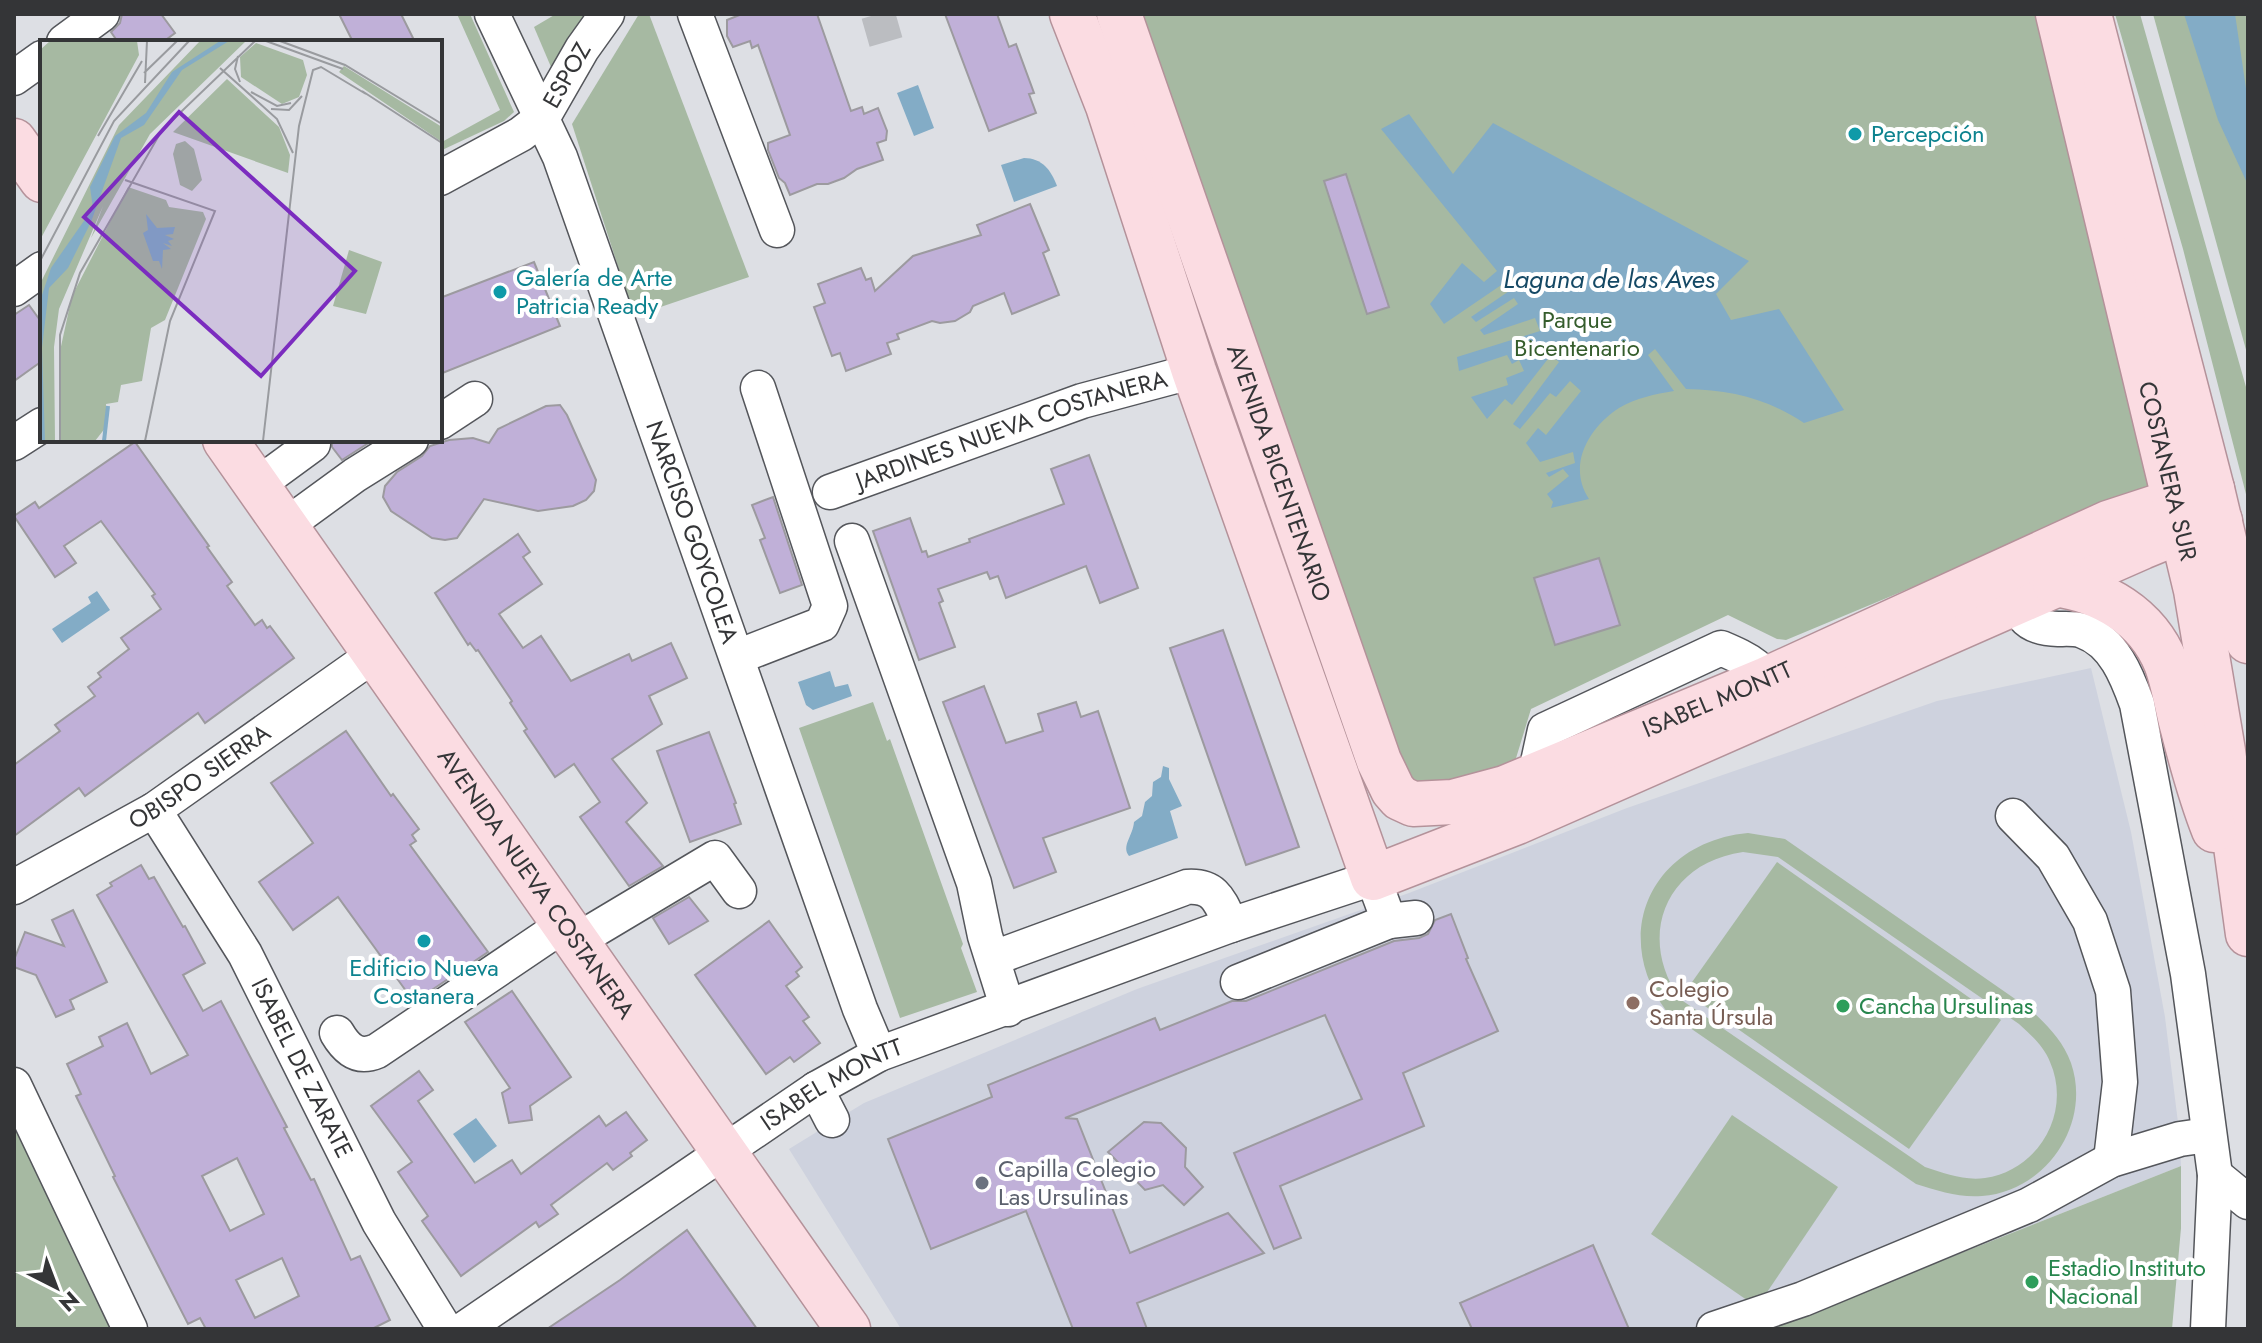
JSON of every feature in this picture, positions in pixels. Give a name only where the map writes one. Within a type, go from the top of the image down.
[{"type":"main road","name":"AVENIDA BICENTENARIO","points":[[1072,14],[1108,106],[1194,371],[1370,869]]},
{"type":"main road","name":"AVENIDA BICENTENARIO","points":[[1119,14],[1388,783],[1400,798],[1413,804],[1430,804],[1453,802],[1535,776]]},
{"type":"main road","name":"COSTANERA SUR","points":[[2058,14],[2197,510],[2248,641]]},
{"type":"main road","name":"COSTANERA SUR","points":[[2089,14],[2197,510],[2196,590],[2247,924]]},
{"type":"main road","points":[[14,141],[40,177]]},
{"type":"main road","name":"AVENIDA NUEVA COSTANERA","points":[[226,442],[848,1329]]},
{"type":"main road","name":"ISABEL MONTT","points":[[1370,869],[1504,828],[1772,694],[2042,572],[2197,510]]},
{"type":"main road","name":"ISABEL MONTT","points":[[1535,776],[1772,694],[2016,601],[2042,572]]},
{"type":"main road","points":[[2042,572],[2099,594],[2118,605],[2152,636],[2166,663],[2202,799],[2247,924]]},
{"type":"street","points":[[67,40],[102,14]]},
{"type":"street","name":"ESPOZ","points":[[442,177],[521,134],[543,117],[582,49],[607,14]]},
{"type":"street","points":[[695,14],[777,230]]},
{"type":"street","name":"NARCISO GOYCOLEA","points":[[503,17],[560,157],[860,1009],[879,1054]]},
{"type":"street","points":[[14,78],[40,59]]},
{"type":"street","points":[[14,289],[40,270]]},
{"type":"street","name":"JARDINES NUEVA COSTANERA","points":[[830,492],[1082,401],[1194,371]]},
{"type":"street","points":[[737,657],[822,624],[830,606],[758,388]]},
{"type":"street","points":[[442,421],[475,399]]},
{"type":"street","points":[[14,443],[40,426]]},
{"type":"street","points":[[285,526],[355,475],[408,442]]},
{"type":"street","points":[[257,485],[313,444]]},
{"type":"street","points":[[852,541],[974,883],[985,936],[1008,1009]]},
{"type":"street","points":[[2016,601],[2024,619],[2043,629],[2081,630],[2102,642],[2126,672],[2137,704],[2188,974],[2215,1175],[2208,1329]]},
{"type":"street","name":"OBISPO SIERRA","points":[[14,887],[154,810],[375,654]]},
{"type":"street","points":[[2153,789],[2184,732]]},
{"type":"street","name":"ISABEL MONTT","points":[[465,1328],[816,1089],[879,1054],[1231,925],[1370,869],[1508,799],[1535,776]]},
{"type":"street","name":"ISABEL DE ZARATE","points":[[154,810],[245,954],[379,1222],[465,1328]]},
{"type":"street","points":[[2013,816],[2053,857],[2090,921],[2113,991],[2120,1082],[2111,1160]]},
{"type":"street","points":[[337,1033],[350,1050],[358,1054],[377,1051],[570,932],[715,858],[739,891]]},
{"type":"street","points":[[1238,982],[1402,920],[1370,869]]},
{"type":"street","points":[[994,958],[1187,887],[1202,886],[1214,894],[1231,925]]},
{"type":"street","points":[[14,1085],[130,1329]]},
{"type":"street","points":[[816,1089],[832,1120]]},
{"type":"street","points":[[1714,1329],[1803,1299],[2029,1205],[2111,1160],[2180,1139],[2208,1135]]},
{"type":"street","points":[[2215,1175],[2248,1202]]},
{"type":"shaded area","name":"Colegio Santa Úrsula","points":[[2091,668],[2131,832],[2165,1017],[2181,1166],[1769,1329],[901,1329],[789,1149],[864,1103],[1137,989],[1409,893],[1627,808],[1937,701]]},
{"type":"green space","points":[[457,14],[470,14],[514,112],[504,121],[442,150],[442,142],[500,110]]},
{"type":"green space","points":[[556,14],[588,14],[555,67],[551,67],[534,27]]},
{"type":"green space","points":[[639,14],[649,14],[749,277],[634,316],[572,124]]},
{"type":"green space","name":"Parque Bicentenario","points":[[1124,14],[2045,14],[2153,483],[2145,490],[1786,640],[1777,639],[1728,615],[1531,709],[1513,768],[1450,793],[1410,785]]},
{"type":"green space","points":[[2115,14],[2140,14],[2248,394],[2248,502],[2183,249]]},
{"type":"green space","points":[[2153,14],[2248,14],[2248,357]]},
{"type":"green space","points":[[873,702],[887,741],[890,739],[977,992],[900,1018],[799,728]]},
{"type":"green space","points":[[1748,833],[1785,839],[2031,1010],[2068,1055],[2076,1086],[2075,1109],[2069,1131],[2044,1168],[2026,1182],[1982,1196],[1957,1195],[1916,1184],[1667,1012],[1650,982],[1642,952],[1642,923],[1650,897],[1665,873],[1687,854],[1715,840]],"holes":[[[1743,852],[1778,857],[2019,1024],[2041,1046],[2056,1081],[2057,1100],[2046,1136],[2021,1164],[2004,1173],[1977,1179],[1925,1167],[1680,999],[1667,975],[1660,951],[1660,928],[1666,906],[1678,887],[1694,871],[1716,859]]]},
{"type":"green space","name":"Cancha Ursulinas","points":[[1777,862],[2001,1020],[1909,1149],[1685,992]]},
{"type":"green space","points":[[1732,1115],[1838,1187],[1757,1307],[1651,1234]]},
{"type":"green space","points":[[14,1116],[118,1329],[14,1329]]},
{"type":"green space","name":"Estadio Instituto Nacional","points":[[2181,1166],[2181,1228],[2172,1329],[1769,1329]]},
{"type":"water","points":[[2184,14],[2235,14],[2248,102],[2248,185],[2218,120]]},
{"type":"water","points":[[918,85],[934,128],[914,136],[897,93]]},
{"type":"water","name":"Laguna de las Aves","points":[[1409,114],[1453,174],[1493,123],[1749,261],[1716,294],[1731,320],[1779,309],[1844,410],[1804,423],[1776,407],[1748,397],[1686,389],[1655,349],[1648,355],[1674,391],[1632,402],[1608,416],[1590,437],[1581,461],[1580,474],[1589,499],[1551,508],[1553,502],[1547,494],[1569,476],[1563,469],[1549,477],[1546,473],[1575,463],[1573,452],[1540,462],[1526,443],[1538,428],[1546,435],[1581,391],[1570,381],[1556,397],[1550,393],[1520,429],[1513,424],[1559,362],[1551,355],[1512,405],[1505,399],[1487,419],[1471,397],[1508,385],[1506,378],[1524,371],[1519,360],[1512,364],[1507,355],[1459,371],[1457,357],[1540,331],[1535,318],[1484,335],[1480,330],[1518,304],[1514,298],[1476,322],[1471,317],[1518,285],[1513,277],[1444,324],[1430,304],[1462,263],[1484,282],[1497,271],[1381,129]]},
{"type":"water","points":[[1024,158],[1036,160],[1045,166],[1057,186],[1014,202],[1001,165]]},
{"type":"water","points":[[97,591],[110,610],[62,643],[52,629],[91,603],[88,597]]},
{"type":"water","points":[[830,671],[835,687],[848,684],[852,696],[813,710],[806,705],[798,682]]},
{"type":"water","points":[[1163,766],[1169,768],[1169,779],[1182,806],[1170,811],[1178,838],[1129,856],[1127,845],[1134,822],[1142,816],[1145,802],[1152,796],[1153,782],[1161,777]]},
{"type":"water","points":[[476,1118],[497,1146],[474,1163],[453,1134]]},
{"type":"building","points":[[122,14],[161,14],[175,33],[166,40],[117,40],[111,32],[120,23]]},
{"type":"building","points":[[339,14],[401,14],[414,40],[352,40]]},
{"type":"building","points":[[742,14],[817,14],[851,111],[862,107],[864,114],[878,108],[887,131],[886,140],[877,143],[883,160],[857,169],[844,178],[790,195],[779,178],[768,143],[790,135],[758,45],[752,48],[750,41],[733,47],[727,36],[727,20]]},
{"type":"building","points":[[945,14],[997,14],[1009,47],[1016,44],[1034,93],[1029,94],[1036,113],[989,131]]},
{"type":"building","points":[[1346,174],[1389,307],[1367,314],[1324,181]]},
{"type":"building","points":[[1030,204],[1049,250],[1043,253],[1059,295],[1012,314],[1004,293],[973,306],[970,312],[955,321],[932,321],[897,334],[899,339],[887,343],[891,354],[846,371],[840,353],[832,356],[814,307],[825,303],[818,284],[861,268],[866,280],[871,278],[875,291],[913,256],[981,235],[977,225]]},
{"type":"building","name":"Galería de Arte Patricia Ready","points":[[534,262],[560,326],[442,373],[442,297]]},
{"type":"building","points":[[29,305],[40,320],[40,362],[14,381],[14,315]]},
{"type":"building","points":[[560,405],[596,480],[594,491],[586,500],[573,506],[538,511],[484,499],[457,538],[445,540],[432,538],[391,511],[383,497],[385,486],[397,472],[422,456],[430,446],[449,440],[473,438],[489,443],[498,429],[546,406]]},
{"type":"building","points":[[135,442],[209,546],[232,582],[227,586],[255,625],[262,620],[267,628],[270,626],[294,658],[205,723],[198,713],[85,796],[79,788],[14,836],[14,765],[60,731],[55,725],[95,696],[88,687],[101,677],[98,673],[129,649],[121,638],[161,609],[152,596],[155,594],[101,521],[64,546],[76,563],[55,577],[14,516],[35,502],[39,508]]},
{"type":"building","points":[[332,442],[370,442],[342,460],[332,447]]},
{"type":"building","points":[[1089,455],[1138,588],[1100,603],[1086,566],[1006,598],[998,576],[990,579],[987,572],[938,589],[943,601],[939,603],[955,647],[919,660],[873,531],[910,518],[922,552],[926,551],[928,557],[1064,504],[1051,469]]},
{"type":"building","points":[[773,497],[802,585],[780,593],[760,540],[765,538],[752,505]]},
{"type":"building","points":[[518,534],[530,552],[523,557],[542,584],[499,614],[523,648],[541,636],[571,681],[629,654],[632,661],[671,643],[687,678],[649,696],[662,724],[612,759],[647,803],[626,822],[663,866],[629,886],[580,817],[600,802],[574,764],[555,777],[524,731],[527,729],[510,703],[512,701],[478,650],[470,643],[468,645],[435,593]]},
{"type":"building","points":[[1599,558],[1620,625],[1555,645],[1534,578]]},
{"type":"building","points":[[1223,630],[1299,847],[1246,865],[1170,648]]},
{"type":"building","points":[[984,686],[1006,743],[1043,731],[1038,714],[1076,702],[1081,717],[1098,711],[1130,808],[1043,838],[1056,872],[1014,888],[943,702]]},
{"type":"building","points":[[346,731],[391,796],[393,794],[419,829],[412,835],[416,841],[410,845],[488,952],[414,1002],[338,897],[293,930],[259,882],[313,843],[271,783]]},
{"type":"building","points":[[709,732],[741,824],[690,842],[657,751]]},
{"type":"building","points":[[141,865],[149,879],[154,877],[205,963],[183,975],[203,1011],[221,1001],[311,1180],[314,1179],[351,1260],[360,1256],[390,1320],[372,1329],[206,1329],[200,1318],[188,1324],[113,1177],[76,1096],[81,1094],[67,1064],[103,1046],[99,1037],[127,1023],[151,1074],[188,1055],[97,895],[112,886],[110,883]],"holes":[[[237,1158],[264,1214],[230,1231],[202,1176]],[[282,1258],[299,1296],[255,1318],[236,1280]]]},
{"type":"building","points":[[689,897],[708,921],[669,944],[653,918]]},
{"type":"building","points":[[73,910],[107,982],[70,1000],[74,1009],[56,1017],[36,975],[14,967],[14,960],[25,932],[64,946],[52,920]]},
{"type":"building","points":[[1451,914],[1466,959],[1498,1031],[1403,1073],[1424,1126],[1280,1186],[1301,1238],[1274,1249],[1234,1153],[1362,1099],[1325,1015],[1065,1118],[1077,1119],[1130,1253],[1228,1213],[1264,1253],[1137,1303],[1147,1329],[1073,1329],[1026,1211],[931,1249],[888,1139],[992,1097],[988,1085],[1155,1018],[1160,1030],[1232,1001],[1246,1001],[1394,941],[1419,938],[1428,934],[1435,920]]},
{"type":"building","points":[[769,921],[802,967],[796,972],[799,976],[786,986],[809,1017],[803,1021],[820,1043],[794,1062],[790,1057],[766,1074],[695,975]]},
{"type":"building","points":[[512,991],[571,1077],[530,1106],[532,1120],[509,1123],[502,1093],[510,1088],[465,1022]]},
{"type":"building","points":[[419,1071],[433,1090],[418,1101],[475,1183],[512,1160],[521,1174],[599,1116],[606,1126],[626,1112],[647,1140],[613,1170],[607,1163],[551,1205],[558,1214],[539,1227],[536,1222],[461,1276],[422,1221],[428,1216],[398,1172],[412,1162],[371,1106]]},
{"type":"building","points":[[1144,1122],[1161,1123],[1186,1148],[1185,1167],[1203,1187],[1184,1205],[1163,1185],[1145,1190],[1108,1152]]},
{"type":"building","points":[[687,1230],[757,1329],[547,1329],[620,1280]]},
{"type":"building","points":[[1593,1245],[1629,1329],[1472,1329],[1460,1303]]},
{"type":"tunnel","points":[[878,14],[886,42]]},
{"type":"place","name":"Percepción","points":[[1855,134]]},
{"type":"place","name":"Galería de Arte Patricia Ready","points":[[500,292]]},
{"type":"place","name":"Edificio Nueva Costanera","points":[[424,941]]},
{"type":"place","name":"Colegio Santa Úrsula","points":[[1633,1003]]},
{"type":"place","name":"Cancha Ursulinas","points":[[1843,1006]]},
{"type":"place","name":"Capilla Colegio Las Ursulinas","points":[[982,1183]]},
{"type":"place","name":"Estadio Instituto Nacional","points":[[2032,1282]]}]
